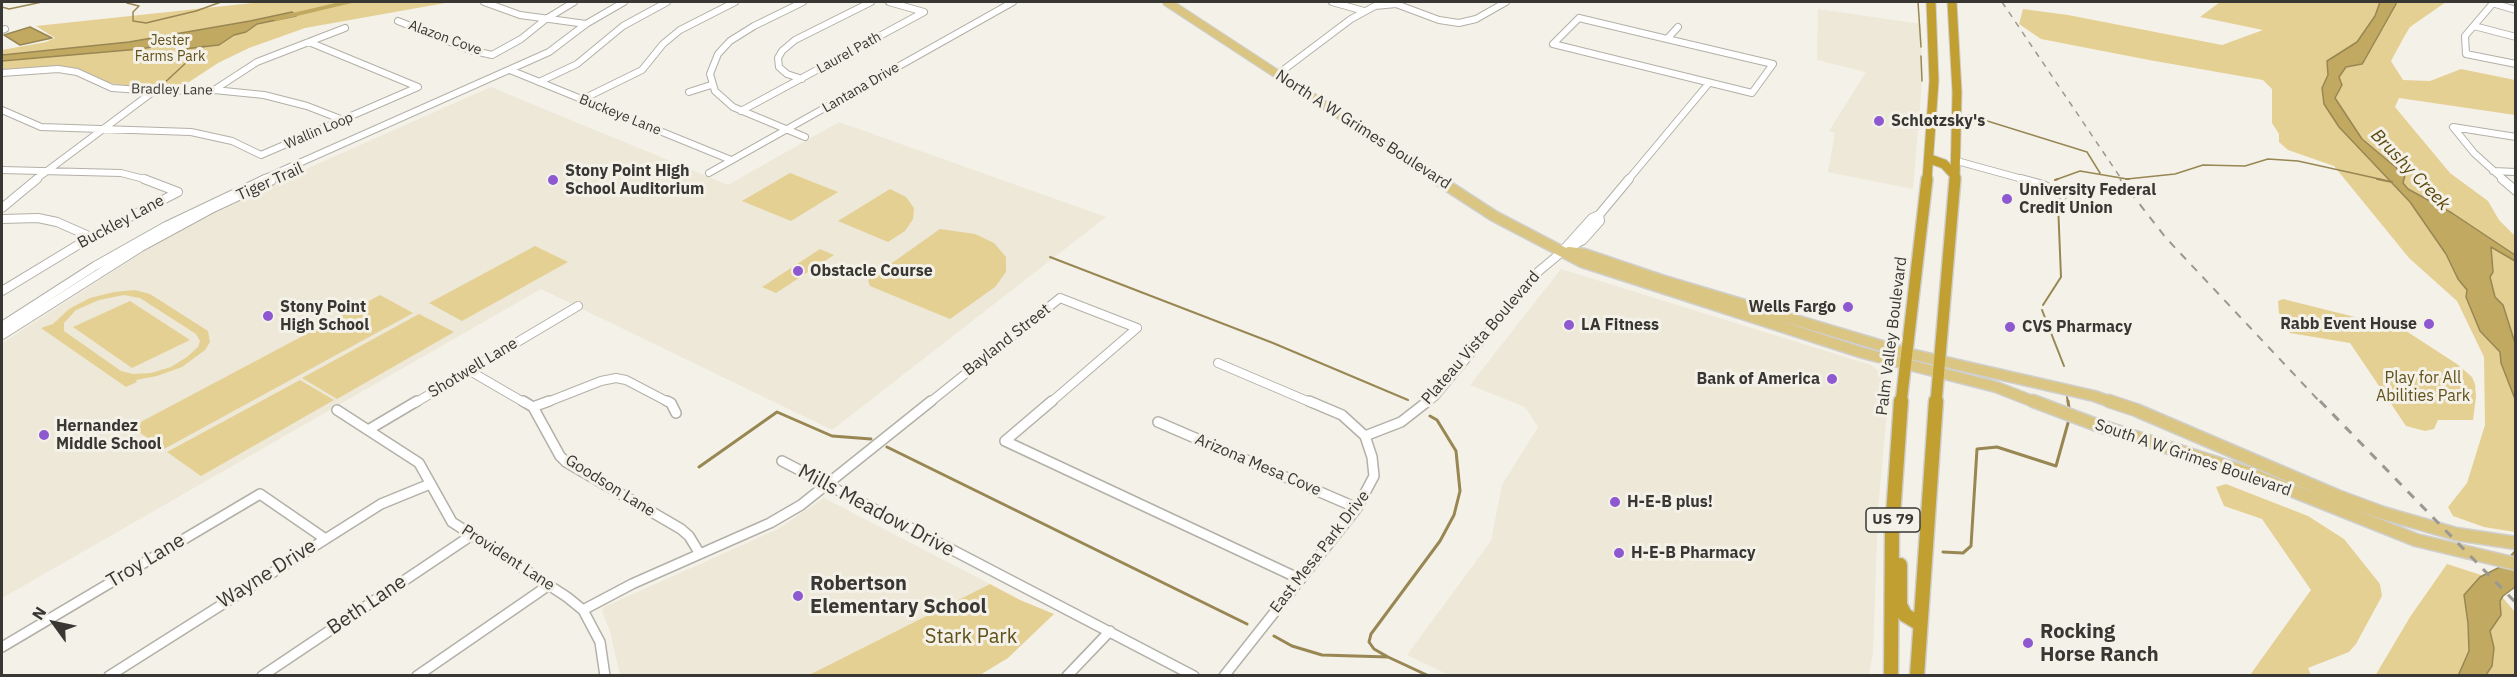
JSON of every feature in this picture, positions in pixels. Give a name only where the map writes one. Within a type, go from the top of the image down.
[{"type":"highway","name":"Palm Valley Boulevard","points":[[1891,675],[1892,531],[1905,359],[1931,144],[1934,81],[1931,2]]},
{"type":"highway","name":"US 79","points":[[1917,675],[1928,491],[1957,161],[1957,92],[1952,2]]},
{"type":"highway","points":[[1931,144],[1941,156],[1957,161]]},
{"type":"highway","points":[[1930,159],[1944,164],[1956,177]]},
{"type":"highway","points":[[1892,531],[1900,539],[1900,605],[1905,615],[1920,624]]},
{"type":"main road","name":"North A W Grimes Boulevard","points":[[1167,2],[1494,216],[1582,262],[1806,336],[1905,359]]},
{"type":"main road","name":"North A W Grimes Boulevard","points":[[1563,251],[1584,254],[1905,359]]},
{"type":"main road","points":[[1673,292],[1704,298],[1748,312],[1766,312]]},
{"type":"main road","name":"South A W Grimes Boulevard","points":[[1905,359],[2094,396],[2136,410],[2350,501],[2440,530],[2516,543]]},
{"type":"main road","name":"South A W Grimes Boulevard","points":[[1939,367],[2094,424],[2239,470],[2367,523],[2418,541],[2516,564]]},
{"type":"street","points":[[484,2],[520,15],[586,24]]},
{"type":"street","points":[[546,19],[574,2]]},
{"type":"street","name":"Tiger Trail","points":[[2,335],[115,262],[211,209],[546,57],[549,52],[586,24],[624,2]]},
{"type":"street","points":[[539,82],[577,64],[623,26],[667,2]]},
{"type":"street","points":[[581,100],[642,70],[663,44],[680,30],[735,2]]},
{"type":"street","points":[[803,2],[754,26],[723,48],[711,67],[711,85],[725,102],[741,111],[805,137]]},
{"type":"street","points":[[802,79],[787,74],[779,67],[778,58],[782,51],[795,40],[871,2]]},
{"type":"street","name":"Laurel Path","points":[[741,111],[924,12],[889,2]]},
{"type":"street","points":[[1002,2],[1011,3]]},
{"type":"street","points":[[1338,2],[1364,11]]},
{"type":"street","points":[[1278,74],[1364,11],[1378,4],[1391,4],[1439,20],[1462,22],[1476,20],[1506,2]]},
{"type":"street","points":[[2516,10],[2493,2],[2465,36],[2466,54],[2516,64]]},
{"type":"street","name":"Lantana Drive","points":[[709,173],[1011,3]]},
{"type":"street","points":[[1579,18],[1773,64],[1752,93],[1709,83],[1553,44],[1579,18]]},
{"type":"street","name":"Alazon Cove","points":[[398,21],[470,50],[492,55],[521,39],[546,19]]},
{"type":"street","points":[[2474,26],[2516,37]]},
{"type":"street","points":[[1667,39],[1678,27]]},
{"type":"street","points":[[214,90],[257,62],[345,28]]},
{"type":"street","name":"Wallin Loop","points":[[102,128],[190,132],[232,141],[261,156],[418,87],[309,42]]},
{"type":"street","name":"Bradley Lane","points":[[2,73],[58,69],[77,72],[112,88],[154,91],[214,90],[288,100],[343,120]]},
{"type":"street","name":"Tiger Trail","points":[[2,326],[95,266],[204,207],[513,72]]},
{"type":"street","name":"Buckeye Lane","points":[[513,72],[731,160]]},
{"type":"street","name":"Plateau Vista Boulevard","points":[[1365,436],[1401,422],[1435,396],[1539,271],[1563,251],[1583,240],[1600,220],[1599,215],[1709,83]]},
{"type":"street","points":[[689,92],[711,85]]},
{"type":"street","points":[[2,208],[47,170],[154,91]]},
{"type":"street","points":[[2,110],[41,127],[102,128]]},
{"type":"street","points":[[2516,137],[2452,127],[2467,146],[2516,191]]},
{"type":"street","points":[[1957,161],[2043,185],[2064,195]]},
{"type":"street","name":"Buckley Lane","points":[[2,170],[122,173],[178,192],[91,237],[2,291]]},
{"type":"street","points":[[2493,171],[2516,172]]},
{"type":"street","points":[[2,219],[38,218],[57,222],[91,237]]},
{"type":"street","name":"Bayland Street","points":[[583,610],[624,588],[770,522],[801,505],[1060,297],[1137,328],[1005,441],[1300,579]]},
{"type":"street","name":"Shotwell Lane","points":[[368,430],[578,306]]},
{"type":"street","points":[[1218,363],[1327,407],[1349,421],[1365,436]]},
{"type":"street","points":[[470,371],[533,407],[601,381],[616,378],[626,380],[671,403],[676,413]]},
{"type":"street","name":"Goodson Lane","points":[[533,407],[560,456],[566,462],[681,529],[695,544],[700,554]]},
{"type":"street","name":"Provident Lane","points":[[337,410],[419,462],[446,514],[472,535],[583,610],[600,642],[605,675]]},
{"type":"street","name":"Arizona Mesa Cove","points":[[1158,422],[1357,508]]},
{"type":"street","name":"East Mesa Park Drive","points":[[1224,675],[1357,508],[1374,476],[1372,457],[1365,436]]},
{"type":"street","name":"Mills Meadow Drive","points":[[783,461],[827,486],[1194,675]]},
{"type":"street","name":"Wayne Drive","points":[[109,675],[381,504],[430,484]]},
{"type":"street","name":"Troy Lane","points":[[2,647],[260,494],[324,538]]},
{"type":"street","name":"Beth Lane","points":[[262,675],[472,535]]},
{"type":"street","points":[[417,675],[549,585]]},
{"type":"street","points":[[1067,675],[1110,631]]},
{"type":"shaded area","points":[[2380,2],[2396,2],[2396,4],[2362,64],[2346,67],[2339,77],[2342,85],[2335,98],[2362,139],[2405,175],[2403,183],[2408,189],[2452,213],[2515,255],[2515,261],[2491,247],[2493,272],[2490,277],[2495,297],[2503,305],[2515,343],[2515,399],[2501,363],[2500,352],[2480,331],[2466,297],[2467,290],[2458,279],[2446,254],[2410,202],[2339,127],[2324,104],[2322,88],[2328,75],[2327,61],[2357,42],[2375,16]]},
{"type":"shaded area","points":[[1818,9],[1921,24],[1922,81],[1913,189],[1828,172],[1835,133],[1829,131],[1866,72],[1817,60]]},
{"type":"shaded area","points":[[292,12],[296,16],[257,24],[219,45],[184,49],[189,41],[140,49],[2,61],[2,55],[129,42]]},
{"type":"shaded area","points":[[30,27],[52,38],[20,45],[4,35]]},
{"type":"shaded area","name":"Stony Point High School","points":[[491,87],[728,185],[839,122],[1106,217],[832,430],[541,289],[2,598],[2,343],[171,234],[243,197]]},
{"type":"shaded area","points":[[1561,269],[1871,365],[1890,380],[1878,509],[1873,653],[1869,675],[1451,676],[1407,655],[1491,541],[1502,485],[1538,427],[1525,407],[1470,385]]},
{"type":"shaded area","name":"Robertson Elementary School","points":[[824,498],[990,584],[809,675],[620,675],[610,631],[602,611],[604,607],[778,529]]},
{"type":"shaded area","points":[[2515,551],[2515,587],[2500,601],[2501,615],[2490,631],[2494,648],[2492,666],[2486,675],[2458,676],[2469,651],[2464,595],[2480,577],[2500,567]]},
{"type":"green space","name":"Jester Farms Park","points":[[262,2],[451,2],[305,28],[249,48],[218,63],[180,88],[130,88],[107,82],[70,67],[34,67],[2,71],[2,50],[46,42],[55,38],[36,26]]},
{"type":"green space","points":[[2220,2],[2446,2],[2410,27],[2404,37],[2391,61],[2403,80],[2430,81],[2461,69],[2515,80],[2515,115],[2399,98],[2395,107],[2450,173],[2488,201],[2499,220],[2515,236],[2515,532],[2484,527],[2453,516],[2448,507],[2467,483],[2485,425],[2484,357],[2457,301],[2409,258],[2334,166],[2288,150],[2279,142],[2279,134],[2272,123],[2272,89],[2263,80],[2041,39],[2019,24],[2023,9],[2068,15],[2222,45],[2263,30],[2200,17]]},
{"type":"green space","points":[[790,173],[838,192],[791,221],[742,201]]},
{"type":"green space","points":[[890,189],[906,197],[914,208],[913,219],[905,231],[888,242],[838,221]]},
{"type":"green space","points":[[940,229],[975,234],[994,243],[1006,257],[1006,272],[995,287],[950,319],[870,286],[868,280]]},
{"type":"green space","points":[[535,246],[568,262],[462,321],[429,303]]},
{"type":"green space","name":"Obstacle Course","points":[[820,249],[834,255],[776,293],[762,287]]},
{"type":"green space","points":[[135,290],[150,294],[208,331],[210,342],[205,350],[182,367],[157,376],[136,380],[137,382],[126,387],[41,328],[53,324],[69,309],[90,298]],"holes":[[[124,295],[140,298],[196,334],[200,341],[198,347],[171,367],[151,373],[133,374],[121,371],[64,331],[64,323],[76,310],[99,300]]]},
{"type":"green space","points":[[380,295],[413,313],[164,449],[136,430],[135,425]]},
{"type":"green space","name":"Play for All Abilities Park","points":[[2283,299],[2403,329],[2457,364],[2472,377],[2476,397],[2473,420],[2438,420],[2434,429],[2425,431],[2406,426],[2350,343],[2290,333],[2279,313],[2278,301]]},
{"type":"green space","points":[[130,301],[190,340],[132,368],[73,327]]},
{"type":"green space","points":[[419,314],[454,332],[337,399],[302,378]]},
{"type":"green space","points":[[300,380],[334,400],[201,476],[167,452]]},
{"type":"green space","points":[[2226,484],[2308,516],[2344,539],[2380,584],[2382,596],[2356,644],[2349,652],[2308,668],[2311,675],[2250,675],[2311,590],[2262,519],[2224,506],[2216,487]]},
{"type":"green space","points":[[2447,564],[2484,576],[2515,612],[2515,675],[2375,676],[2410,617]]},
{"type":"green space","name":"Stark Park","points":[[990,584],[1054,614],[1008,658],[980,675],[809,675]]},
{"type":"waterway","points":[[2,7],[9,9],[42,2]]},
{"type":"waterway","points":[[132,2],[127,3],[139,6],[133,12],[133,21],[146,23],[196,11],[221,2]]},
{"type":"waterway","points":[[276,18],[351,2]]},
{"type":"waterway","points":[[1918,2],[1921,47]]},
{"type":"waterway","points":[[160,87],[204,46]]},
{"type":"waterway","points":[[1921,56],[1922,81]]},
{"type":"waterway","points":[[1968,115],[2087,152],[2100,173]]},
{"type":"waterway","points":[[2127,179],[2175,174],[2203,165],[2245,166],[2268,159],[2298,161],[2384,180]]},
{"type":"waterway","points":[[2058,179],[2055,180],[2080,171],[2127,179]]},
{"type":"waterway","points":[[2377,179],[2392,182]]},
{"type":"waterway","points":[[2043,305],[2061,277],[2058,204]]},
{"type":"waterway","points":[[1050,257],[1273,343],[1408,400]]},
{"type":"waterway","points":[[2042,310],[2064,366]]},
{"type":"waterway","points":[[2067,397],[2068,403]]},
{"type":"waterway","points":[[2068,401],[2069,408]]},
{"type":"waterway","points":[[699,467],[777,412],[832,436],[871,439]]},
{"type":"waterway","points":[[1388,657],[1374,649],[1369,642],[1371,634],[1440,541],[1454,515],[1460,491],[1456,451],[1437,420],[1430,416]]},
{"type":"waterway","points":[[1943,552],[1963,553],[1971,546],[1977,449],[1997,447],[2056,466],[2068,423]]},
{"type":"waterway","points":[[887,447],[1247,624]]},
{"type":"waterway","points":[[1274,636],[1292,646],[1322,655],[1388,657]]},
{"type":"waterway","points":[[1388,657],[1429,676]]},
{"type":"railway","points":[[2002,2],[2122,180]]},
{"type":"railway","points":[[2120,179],[2166,238],[2321,403]]},
{"type":"railway","points":[[2320,401],[2516,603]]},
{"type":"place","name":"Schlotzsky's","points":[[1879,121]]},
{"type":"place","name":"Stony Point High School Auditorium","points":[[553,180]]},
{"type":"place","name":"University Federal Credit Union","points":[[2007,199]]},
{"type":"place","name":"Obstacle Course","points":[[798,271]]},
{"type":"place","name":"Wells Fargo","points":[[1848,307]]},
{"type":"place","name":"Stony Point High School","points":[[268,316]]},
{"type":"place","name":"Rabb Event House","points":[[2429,324]]},
{"type":"place","name":"LA Fitness","points":[[1569,325]]},
{"type":"place","name":"CVS Pharmacy","points":[[2010,327]]},
{"type":"place","name":"Bank of America","points":[[1832,379]]},
{"type":"place","name":"Hernandez Middle School","points":[[44,435]]},
{"type":"place","name":"H-E-B plus!","points":[[1615,502]]},
{"type":"place","name":"H-E-B Pharmacy","points":[[1619,553]]},
{"type":"place","name":"Robertson Elementary School","points":[[798,596]]},
{"type":"place","name":"Rocking Horse Ranch","points":[[2028,643]]},
{"type":"water label","name":"Brushy Creek","points":[[2410,170]]}]
